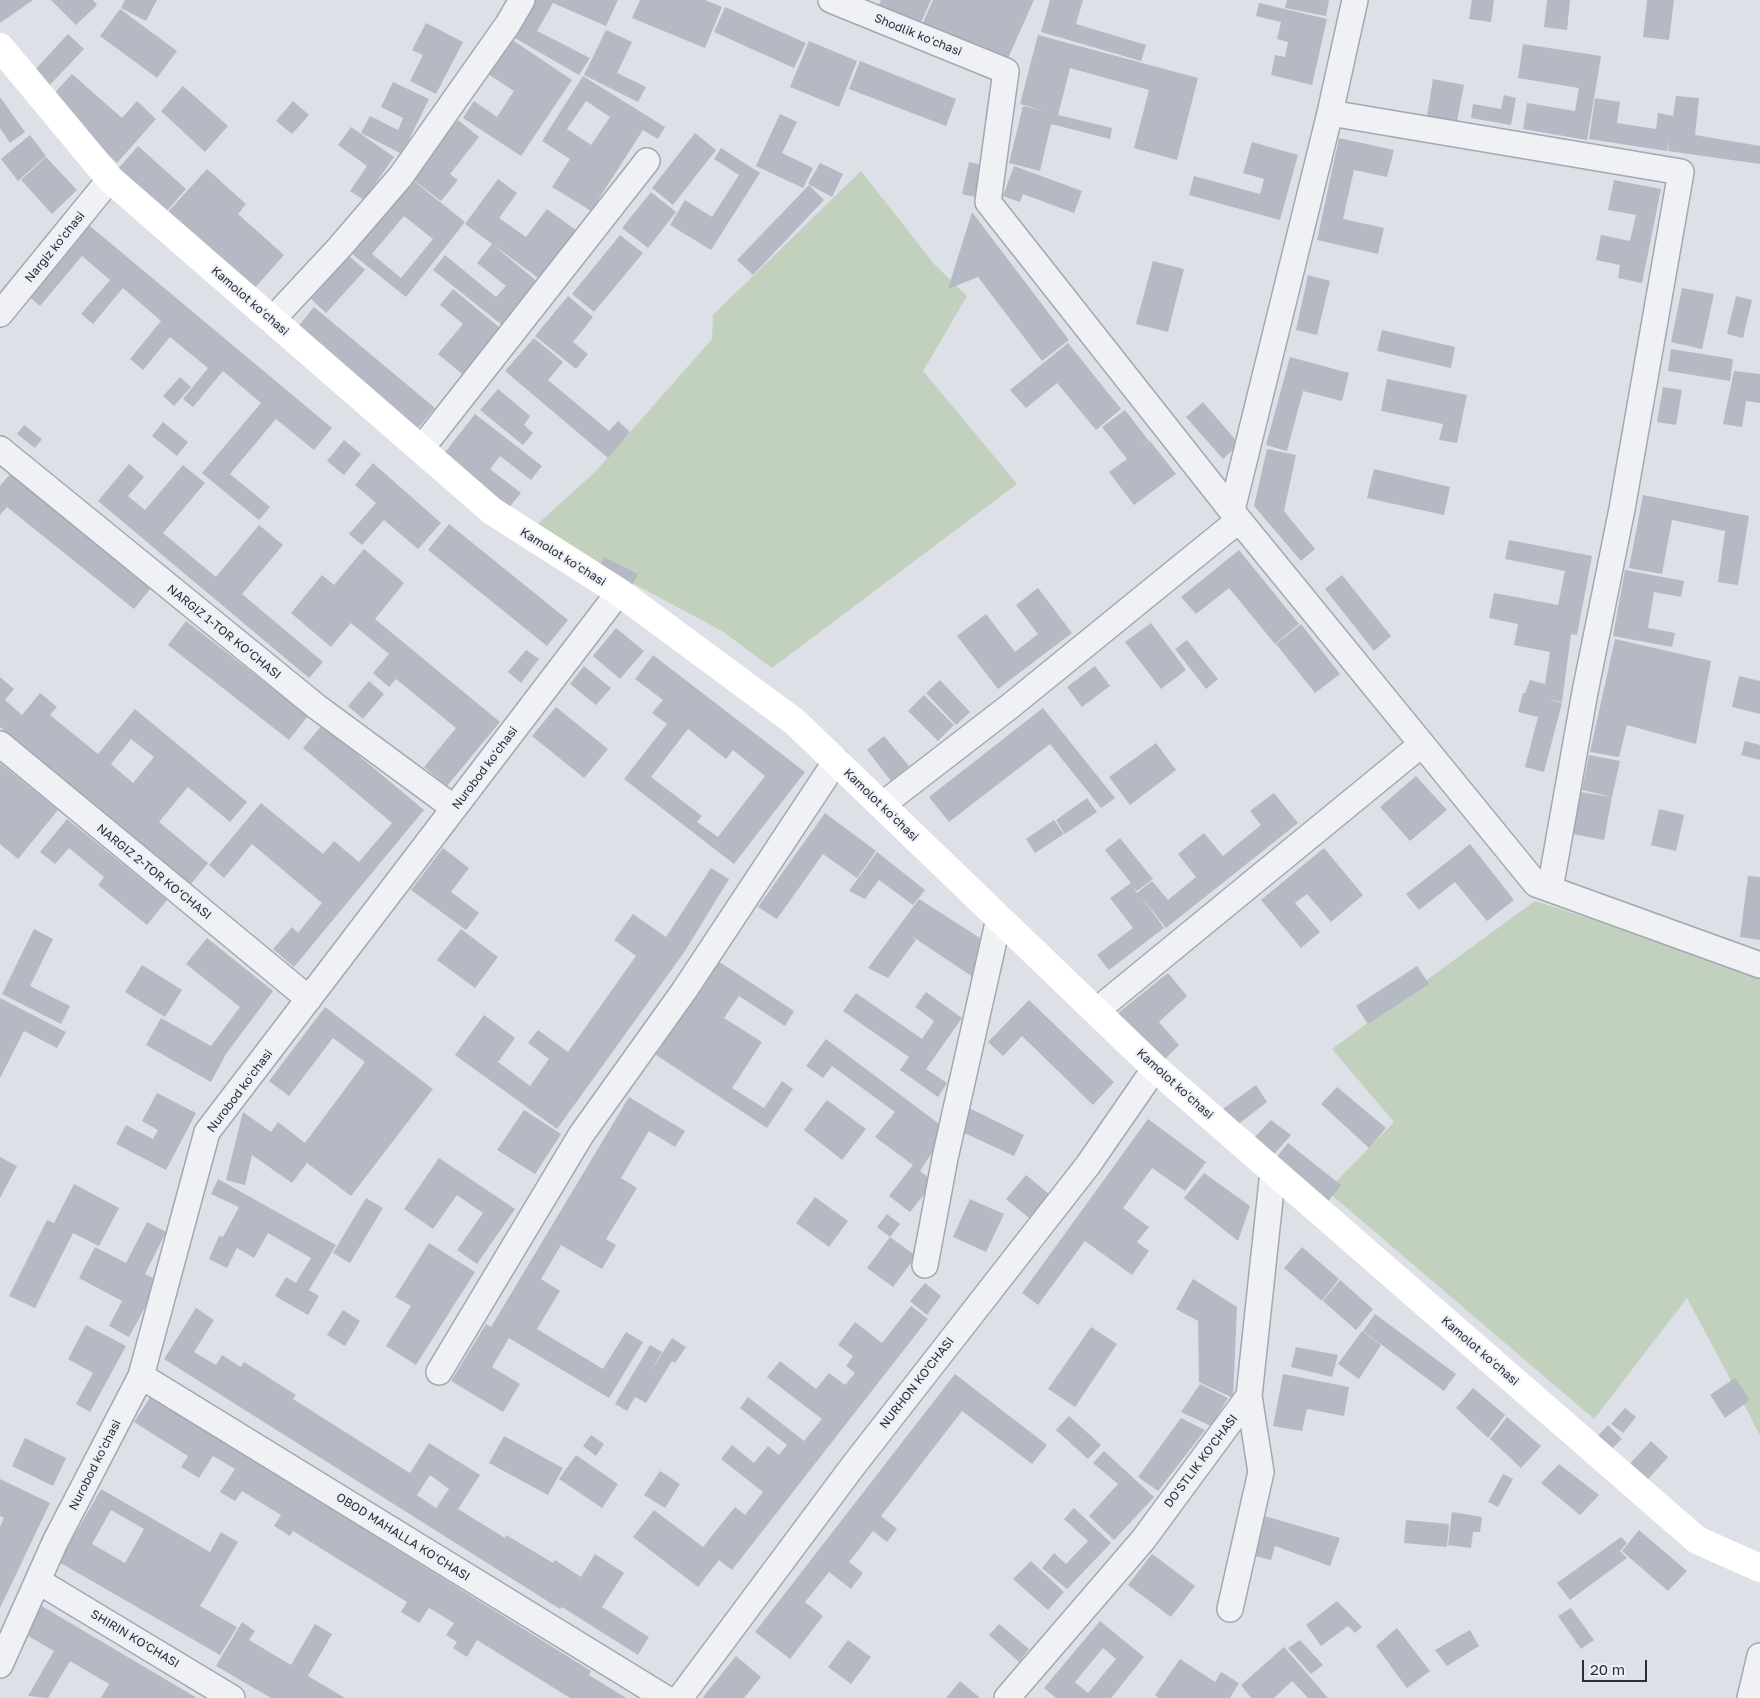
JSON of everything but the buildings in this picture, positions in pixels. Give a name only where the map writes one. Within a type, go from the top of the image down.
[{"type":"street","points":[[272,320],[340,248],[401,176],[508,24],[522,0]]},
{"type":"street","name":"Shodlik koʻchasi","points":[[831,0],[1006,71],[988,202],[1236,515]]},
{"type":"street","points":[[882,805],[1009,706],[1236,515],[1355,0]]},
{"type":"street","name":"Kamolot koʻchasi","points":[[0,47],[110,179],[492,511],[619,592],[795,722],[1155,1068],[1697,1540],[1760,1568]]},
{"type":"street","points":[[1330,113],[1681,172],[1622,509],[1585,692],[1550,889]]},
{"type":"street","points":[[421,449],[647,161]]},
{"type":"street","name":"Nargiz koʻchasi","points":[[0,314],[110,179]]},
{"type":"street","name":"NARGIZ 1-TOR KO‘CHASI","points":[[0,449],[317,707],[454,808]]},
{"type":"street","points":[[1236,515],[1536,884],[1760,965]]},
{"type":"street","name":"Nurobod koʻchasi","points":[[0,1665],[55,1542],[141,1376],[208,1132],[619,592]]},
{"type":"street","name":"NARGIZ 2-TOR KO‘CHASI","points":[[0,744],[309,999]]},
{"type":"street","points":[[1096,1011],[1422,744]]},
{"type":"street","points":[[439,1372],[581,1135],[684,991],[836,761]]},
{"type":"street","points":[[925,1265],[944,1158],[999,918]]},
{"type":"street","name":"NURHON KO'CHASI","points":[[680,1698],[860,1458],[1088,1165],[1155,1068]]},
{"type":"street","points":[[1230,1609],[1261,1472],[1249,1396],[1273,1171]]},
{"type":"street","name":"OBOD MAHALLA KO‘CHASI","points":[[141,1376],[665,1698]]},
{"type":"street","name":"DO'STLIK KO'CHASI","points":[[1007,1698],[1142,1540],[1249,1396]]},
{"type":"street","name":"SHIRIN KO'CHASI","points":[[38,1581],[232,1698]]},
{"type":"street","points":[[1750,1698],[1760,1656]]},
{"type":"green space","points":[[861,171],[934,264],[967,296],[923,371],[1017,484],[772,668],[722,631],[532,529],[595,472],[712,339],[713,315]]},
{"type":"green space","points":[[1535,901],[1751,970],[1760,968],[1760,1435],[1687,1298],[1594,1419],[1327,1191],[1394,1122],[1332,1049]]}]
